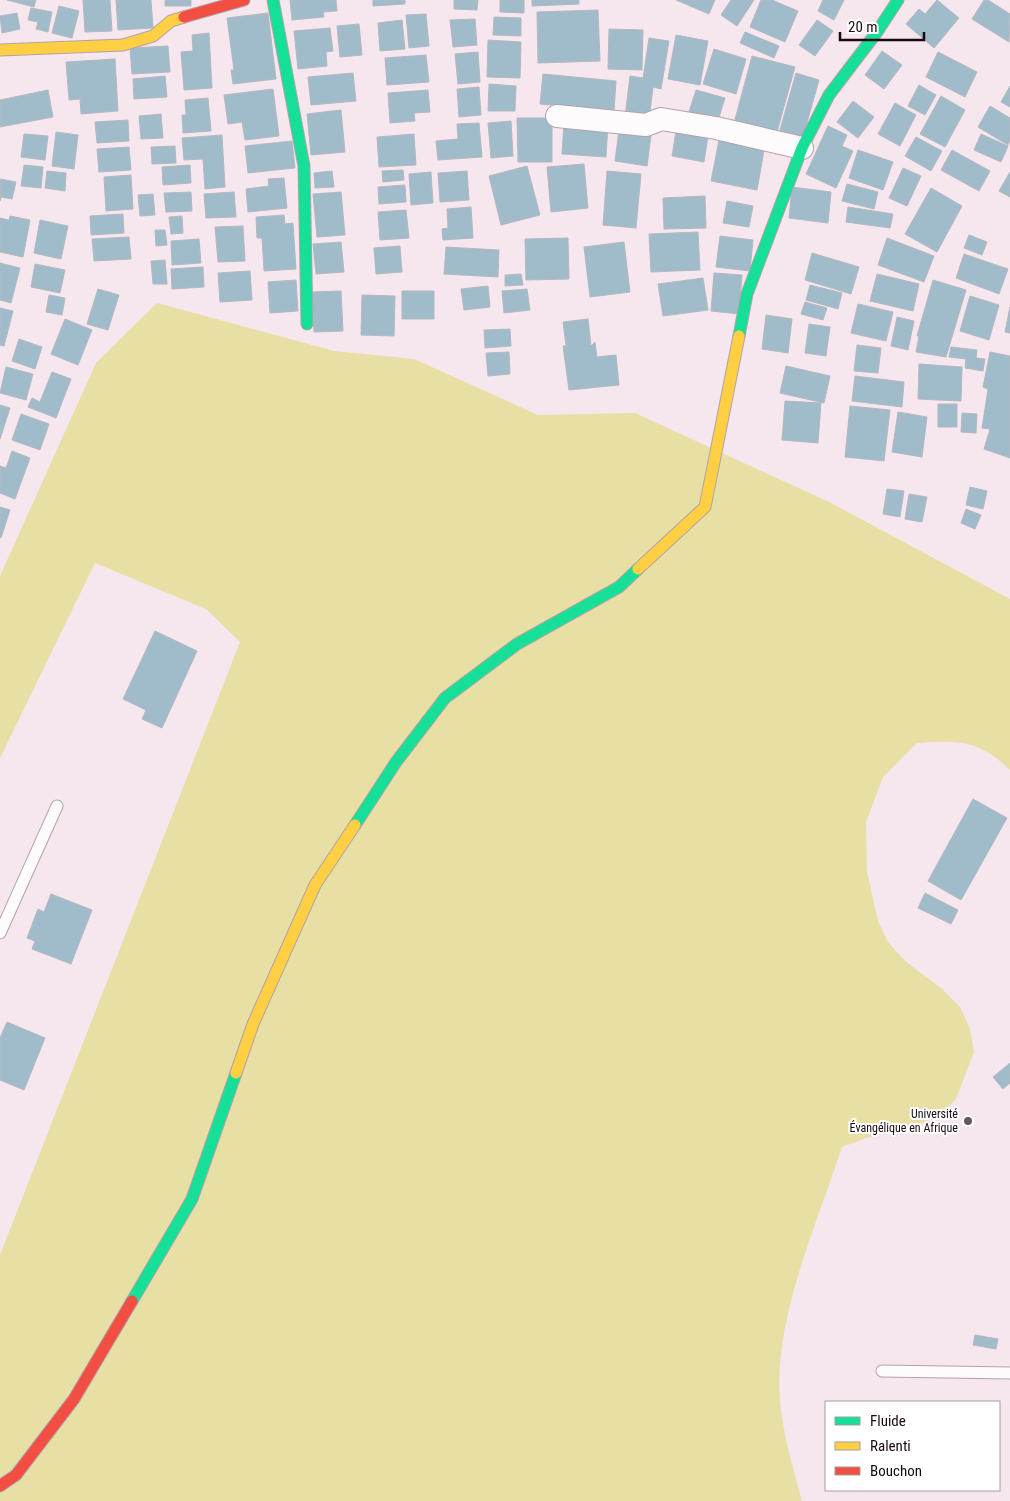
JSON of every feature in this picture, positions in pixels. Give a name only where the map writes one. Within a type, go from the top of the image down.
[{"type":"street","points":[[0,50],[123,45],[153,36],[171,21],[244,0]]},
{"type":"street","points":[[273,0],[304,166],[307,324]]},
{"type":"street","points":[[0,1486],[16,1475],[74,1399],[192,1199],[253,1024],[315,885],[396,762],[445,698],[517,644],[619,587],[705,506],[747,294],[802,148],[829,95],[877,32],[898,0]]},
{"type":"street","points":[[557,116],[646,125],[661,118],[716,128],[802,148]]},
{"type":"lane","points":[[0,933],[56,806]]},
{"type":"lane","points":[[882,1371],[1010,1373]]},
{"type":"shaded area","points":[[157,303],[334,351],[414,359],[538,415],[635,413],[829,502],[1010,599],[1010,770],[988,753],[968,744],[957,742],[917,743],[883,777],[866,822],[867,872],[878,921],[888,942],[905,961],[942,989],[960,1007],[970,1029],[974,1052],[956,1099],[938,1116],[915,1126],[866,1138],[842,1147],[799,1273],[783,1338],[780,1370],[781,1414],[802,1501],[0,1501],[0,1255],[240,642],[206,609],[95,563],[0,758],[0,576],[96,363]]},
{"type":"building","points":[[7,0],[36,0],[34,7]]},
{"type":"building","points":[[83,0],[110,0],[112,31],[85,32]]},
{"type":"building","points":[[116,0],[151,0],[153,28],[118,30]]},
{"type":"building","points":[[165,0],[191,0],[191,6],[165,6]]},
{"type":"building","points":[[290,0],[336,0],[337,11],[323,12],[324,17],[292,20]]},
{"type":"building","points":[[373,0],[405,0],[405,4],[373,6]]},
{"type":"building","points":[[454,0],[478,0],[477,10],[454,9]]},
{"type":"building","points":[[500,0],[524,0],[524,13],[500,12]]},
{"type":"building","points":[[532,0],[579,0],[579,4],[532,6]]},
{"type":"building","points":[[676,0],[715,0],[709,14]]},
{"type":"building","points":[[731,0],[754,0],[737,26],[721,15]]},
{"type":"building","points":[[761,0],[772,0],[798,11],[785,42],[750,27]]},
{"type":"building","points":[[823,0],[844,0],[834,20],[818,11]]},
{"type":"building","points":[[937,0],[959,18],[934,48],[906,24],[919,9],[925,14]]},
{"type":"building","points":[[984,0],[988,0],[1010,14],[1009,42],[972,19]]},
{"type":"building","points":[[59,6],[79,11],[72,38],[52,33]]},
{"type":"building","points":[[31,8],[52,12],[48,32],[36,29],[38,22],[28,20]]},
{"type":"building","points":[[598,10],[600,61],[538,63],[537,12]]},
{"type":"building","points":[[17,13],[20,29],[2,33],[0,16]]},
{"type":"building","points":[[268,13],[276,79],[233,84],[231,70],[234,70],[227,18]]},
{"type":"building","points":[[426,14],[429,46],[409,48],[406,15]]},
{"type":"building","points":[[494,17],[521,18],[521,36],[493,35]]},
{"type":"building","points":[[475,19],[477,45],[453,47],[450,20]]},
{"type":"building","points":[[402,20],[405,49],[380,51],[378,23]]},
{"type":"building","points":[[817,20],[833,31],[815,56],[799,45]]},
{"type":"building","points":[[359,24],[362,55],[340,57],[337,26]]},
{"type":"building","points":[[330,28],[333,51],[326,52],[327,66],[298,69],[294,31]]},
{"type":"building","points":[[609,29],[643,30],[642,70],[608,69]]},
{"type":"building","points":[[745,32],[779,46],[774,58],[740,43]]},
{"type":"building","points":[[209,33],[212,88],[184,90],[181,52],[193,51],[192,35]]},
{"type":"building","points":[[676,35],[708,41],[700,85],[668,79]]},
{"type":"building","points":[[649,38],[669,41],[661,89],[653,87],[649,120],[625,117],[630,76],[643,78]]},
{"type":"building","points":[[488,40],[521,42],[520,78],[487,77]]},
{"type":"building","points":[[168,46],[170,72],[132,74],[130,48]]},
{"type":"building","points":[[714,49],[746,59],[736,94],[703,84]]},
{"type":"building","points":[[882,51],[902,65],[884,89],[865,75]]},
{"type":"building","points":[[478,52],[480,82],[458,84],[455,54]]},
{"type":"building","points":[[938,52],[977,72],[965,97],[926,77]]},
{"type":"building","points":[[426,55],[429,82],[387,85],[385,58]]},
{"type":"building","points":[[752,56],[795,67],[775,139],[733,127]]},
{"type":"building","points":[[115,59],[118,111],[81,114],[80,99],[69,100],[66,62]]},
{"type":"building","points":[[353,73],[356,101],[311,105],[308,77]]},
{"type":"building","points":[[796,73],[819,80],[801,144],[778,137]]},
{"type":"building","points":[[543,74],[616,81],[614,111],[540,104]]},
{"type":"building","points":[[165,76],[167,97],[134,99],[133,79]]},
{"type":"building","points":[[489,84],[516,86],[515,111],[488,111]]},
{"type":"building","points":[[919,85],[936,95],[925,115],[908,106]]},
{"type":"building","points":[[1010,86],[1010,107],[1001,102]]},
{"type":"building","points":[[479,87],[481,115],[459,117],[457,89]]},
{"type":"building","points":[[273,89],[279,136],[245,140],[242,122],[228,124],[224,95]]},
{"type":"building","points":[[48,90],[53,117],[0,127],[0,100]]},
{"type":"building","points":[[428,90],[430,112],[414,113],[415,121],[390,123],[388,93]]},
{"type":"building","points":[[696,90],[725,98],[717,124],[688,115]]},
{"type":"building","points":[[941,96],[965,110],[945,147],[920,134]]},
{"type":"building","points":[[208,98],[211,131],[183,133],[182,115],[186,115],[185,100]]},
{"type":"building","points":[[853,101],[874,117],[858,138],[837,122]]},
{"type":"building","points":[[895,103],[916,115],[900,146],[878,134]]},
{"type":"building","points":[[990,106],[1010,118],[1010,140],[1008,145],[978,127]]},
{"type":"building","points":[[341,110],[345,152],[311,155],[307,114]]},
{"type":"building","points":[[161,114],[163,138],[141,139],[139,116]]},
{"type":"building","points":[[517,118],[552,118],[552,162],[518,162]]},
{"type":"building","points":[[128,120],[129,141],[97,143],[95,122]]},
{"type":"building","points":[[511,121],[513,156],[491,158],[488,123]]},
{"type":"building","points":[[564,122],[608,124],[606,157],[562,154]]},
{"type":"building","points":[[479,123],[482,157],[438,160],[436,141],[458,139],[457,124]]},
{"type":"building","points":[[677,125],[709,130],[704,162],[672,156]]},
{"type":"building","points":[[828,126],[847,135],[842,146],[853,151],[836,188],[806,174]]},
{"type":"building","points":[[619,130],[651,135],[647,166],[615,161]]},
{"type":"building","points":[[56,132],[78,135],[74,169],[52,166]]},
{"type":"building","points":[[24,134],[48,136],[45,160],[21,157]]},
{"type":"building","points":[[414,134],[416,165],[379,167],[377,137]]},
{"type":"building","points":[[981,134],[1008,146],[1001,162],[974,150]]},
{"type":"building","points":[[222,135],[225,187],[205,189],[203,159],[184,160],[182,138]]},
{"type":"building","points":[[720,135],[765,145],[757,190],[711,181]]},
{"type":"building","points":[[916,137],[942,151],[931,171],[905,156]]},
{"type":"building","points":[[292,141],[295,168],[248,173],[245,146]]},
{"type":"building","points":[[175,146],[176,163],[152,164],[151,147]]},
{"type":"building","points":[[129,147],[131,170],[99,172],[97,149]]},
{"type":"building","points":[[858,150],[893,162],[883,190],[849,178]]},
{"type":"building","points":[[952,150],[990,171],[979,191],[941,170]]},
{"type":"building","points":[[584,164],[588,208],[551,212],[547,167]]},
{"type":"building","points":[[24,165],[43,167],[41,188],[21,186]]},
{"type":"building","points":[[190,165],[191,183],[163,185],[162,167]]},
{"type":"building","points":[[527,166],[540,215],[501,225],[489,176]]},
{"type":"building","points":[[903,168],[921,176],[907,206],[889,198]]},
{"type":"building","points":[[403,170],[404,180],[383,182],[382,171]]},
{"type":"building","points":[[47,171],[66,173],[65,191],[45,188]]},
{"type":"building","points":[[332,171],[334,187],[315,188],[314,173]]},
{"type":"building","points":[[467,171],[469,200],[440,202],[438,173]]},
{"type":"building","points":[[607,171],[641,174],[636,228],[603,225]]},
{"type":"building","points":[[431,172],[433,203],[411,205],[409,174]]},
{"type":"building","points":[[1010,172],[1010,197],[999,191]]},
{"type":"building","points":[[131,175],[133,209],[106,211],[104,177]]},
{"type":"building","points":[[284,178],[287,208],[248,212],[246,189],[269,186],[268,179]]},
{"type":"building","points":[[0,179],[16,182],[12,199],[1,197],[0,201]]},
{"type":"building","points":[[847,184],[878,192],[874,209],[842,201]]},
{"type":"building","points":[[405,185],[406,202],[379,204],[378,187]]},
{"type":"building","points":[[792,187],[831,192],[828,223],[789,218]]},
{"type":"building","points":[[931,188],[962,206],[937,252],[905,234]]},
{"type":"building","points":[[191,192],[192,211],[166,212],[164,193]]},
{"type":"building","points":[[234,192],[236,217],[206,218],[204,194]]},
{"type":"building","points":[[341,192],[345,235],[317,237],[313,194]]},
{"type":"building","points":[[153,194],[155,215],[140,216],[138,195]]},
{"type":"building","points":[[705,196],[706,228],[664,229],[663,198]]},
{"type":"building","points":[[727,201],[753,206],[749,227],[723,223]]},
{"type":"building","points":[[471,207],[473,238],[443,240],[442,229],[448,228],[447,209]]},
{"type":"building","points":[[848,207],[893,214],[890,228],[846,222]]},
{"type":"building","points":[[406,210],[409,238],[380,240],[378,212]]},
{"type":"building","points":[[123,214],[124,233],[91,235],[90,216]]},
{"type":"building","points":[[284,215],[285,224],[293,223],[296,269],[264,271],[262,238],[257,238],[256,217]]},
{"type":"building","points":[[10,216],[30,220],[23,257],[0,252],[0,218],[9,220]]},
{"type":"building","points":[[182,216],[183,233],[171,234],[169,217]]},
{"type":"building","points":[[40,220],[68,226],[61,259],[34,253]]},
{"type":"building","points":[[243,226],[245,261],[218,262],[215,227]]},
{"type":"building","points":[[155,230],[165,230],[167,245],[156,246]]},
{"type":"building","points":[[698,232],[700,270],[651,272],[649,234]]},
{"type":"building","points":[[969,235],[987,242],[982,255],[964,248]]},
{"type":"building","points":[[720,236],[753,240],[750,271],[716,267]]},
{"type":"building","points":[[129,237],[131,259],[94,261],[92,239]]},
{"type":"building","points":[[568,238],[569,279],[526,280],[525,239]]},
{"type":"building","points":[[887,238],[934,256],[924,282],[878,265]]},
{"type":"building","points":[[199,239],[201,263],[172,265],[171,241]]},
{"type":"building","points":[[341,242],[344,272],[316,274],[313,244]]},
{"type":"building","points":[[624,242],[630,292],[590,297],[584,247]]},
{"type":"building","points":[[400,246],[402,272],[376,274],[374,248]]},
{"type":"building","points":[[446,247],[499,250],[498,277],[444,274]]},
{"type":"building","points":[[812,253],[859,267],[851,294],[805,280]]},
{"type":"building","points":[[964,254],[1008,269],[999,294],[956,278]]},
{"type":"building","points":[[165,260],[167,284],[153,284],[151,261]]},
{"type":"building","points":[[0,263],[20,268],[11,303],[0,300]]},
{"type":"building","points":[[35,264],[65,270],[60,293],[31,287]]},
{"type":"building","points":[[203,267],[204,287],[172,289],[171,269]]},
{"type":"building","points":[[250,271],[252,300],[220,302],[218,273]]},
{"type":"building","points":[[714,273],[742,275],[739,314],[711,311]]},
{"type":"building","points":[[521,274],[523,285],[505,286],[505,275]]},
{"type":"building","points":[[877,274],[919,284],[913,311],[870,301]]},
{"type":"building","points":[[703,278],[708,310],[663,316],[658,284]]},
{"type":"building","points":[[296,280],[298,311],[270,313],[268,282]]},
{"type":"building","points":[[933,280],[966,290],[946,357],[916,352],[919,336],[917,336]]},
{"type":"building","points":[[810,285],[842,293],[838,309],[806,300]]},
{"type":"building","points":[[488,286],[490,307],[464,310],[461,289]]},
{"type":"building","points":[[98,289],[119,295],[108,330],[87,324]]},
{"type":"building","points":[[527,289],[530,310],[504,313],[502,291]]},
{"type":"building","points":[[341,291],[343,331],[314,332],[312,292]]},
{"type":"building","points":[[402,291],[434,291],[434,319],[402,319]]},
{"type":"building","points":[[49,295],[65,298],[62,315],[46,312]]},
{"type":"building","points":[[362,295],[395,296],[394,336],[361,335]]},
{"type":"building","points":[[970,296],[999,305],[989,340],[960,331]]},
{"type":"building","points":[[805,302],[827,308],[823,320],[801,314]]},
{"type":"building","points":[[858,304],[893,312],[886,341],[851,333]]},
{"type":"building","points":[[1010,307],[1010,333],[1005,332]]},
{"type":"building","points":[[0,308],[13,311],[4,346],[0,345]]},
{"type":"building","points":[[766,315],[792,319],[788,353],[762,349]]},
{"type":"building","points":[[897,317],[914,321],[908,350],[891,346]]},
{"type":"building","points":[[65,319],[92,330],[78,365],[51,354]]},
{"type":"building","points":[[588,319],[591,346],[595,342],[597,357],[616,355],[619,385],[569,390],[563,346],[566,346],[563,322]]},
{"type":"building","points":[[809,324],[830,327],[826,356],[805,353]]},
{"type":"building","points":[[510,329],[511,346],[485,348],[484,330]]},
{"type":"building","points":[[19,339],[42,347],[35,369],[12,361]]},
{"type":"building","points":[[857,345],[881,348],[878,373],[854,371]]},
{"type":"building","points":[[951,347],[977,350],[976,358],[985,359],[983,371],[965,368],[966,359],[949,357]]},
{"type":"building","points":[[509,352],[510,374],[488,376],[486,353]]},
{"type":"building","points":[[990,352],[1010,356],[1010,458],[984,449],[990,429],[982,428],[988,389],[983,387]]},
{"type":"building","points":[[919,364],[962,367],[961,401],[918,399]]},
{"type":"building","points":[[786,366],[830,376],[824,403],[780,393]]},
{"type":"building","points":[[6,367],[33,374],[26,400],[0,393]]},
{"type":"building","points":[[52,372],[71,379],[56,418],[28,407],[32,398],[40,402]]},
{"type":"building","points":[[855,376],[904,382],[902,407],[852,401]]},
{"type":"building","points":[[785,401],[821,403],[818,443],[782,440]]},
{"type":"building","points":[[938,404],[957,404],[957,427],[938,427]]},
{"type":"building","points":[[0,405],[10,408],[0,439]]},
{"type":"building","points":[[850,406],[890,410],[884,461],[845,457]]},
{"type":"building","points":[[898,412],[927,417],[922,457],[892,452]]},
{"type":"building","points":[[962,413],[977,414],[976,433],[961,432]]},
{"type":"building","points":[[21,414],[49,424],[40,450],[12,440]]},
{"type":"building","points":[[12,451],[30,458],[15,499],[0,493],[0,466],[6,468]]},
{"type":"building","points":[[970,487],[987,491],[983,509],[966,505]]},
{"type":"building","points":[[887,489],[904,491],[900,517],[883,514]]},
{"type":"building","points":[[909,494],[927,497],[922,522],[905,519]]},
{"type":"building","points":[[0,507],[10,510],[1,538],[0,537]]},
{"type":"building","points":[[966,509],[981,515],[975,529],[961,523]]},
{"type":"building","points":[[155,631],[197,651],[162,728],[142,719],[146,710],[123,699]]},
{"type":"building","points":[[973,799],[1007,818],[961,900],[928,881]]},
{"type":"building","points":[[925,893],[958,910],[951,924],[918,908]]},
{"type":"building","points":[[51,894],[92,910],[71,964],[32,949],[35,941],[27,938],[38,909],[44,912]]},
{"type":"building","points":[[7,1022],[45,1038],[24,1090],[0,1080],[0,1038]]},
{"type":"building","points":[[1010,1063],[1010,1083],[1003,1089],[993,1077]]},
{"type":"building","points":[[975,1335],[998,1339],[996,1349],[973,1345]]},
{"type":"traffic: fast","points":[[273,0],[304,166],[307,324]]},
{"type":"traffic: fast","points":[[739,336],[747,294],[802,148],[829,95],[877,32],[898,0]]},
{"type":"traffic: fast","points":[[355,825],[396,762],[445,698],[517,644],[619,587],[638,569]]},
{"type":"traffic: fast","points":[[132,1301],[192,1199],[236,1073]]},
{"type":"traffic: slow","points":[[0,50],[123,45],[153,36],[171,21],[184,17]]},
{"type":"traffic: slow","points":[[638,569],[705,507],[739,336]]},
{"type":"traffic: slow","points":[[236,1073],[253,1024],[315,885],[355,825]]},
{"type":"traffic: jam","points":[[184,17],[244,0]]},
{"type":"traffic: jam","points":[[0,1486],[16,1475],[74,1399],[132,1301]]},
{"type":"place","name":"Université Évangélique en Afrique","points":[[968,1121]]}]
